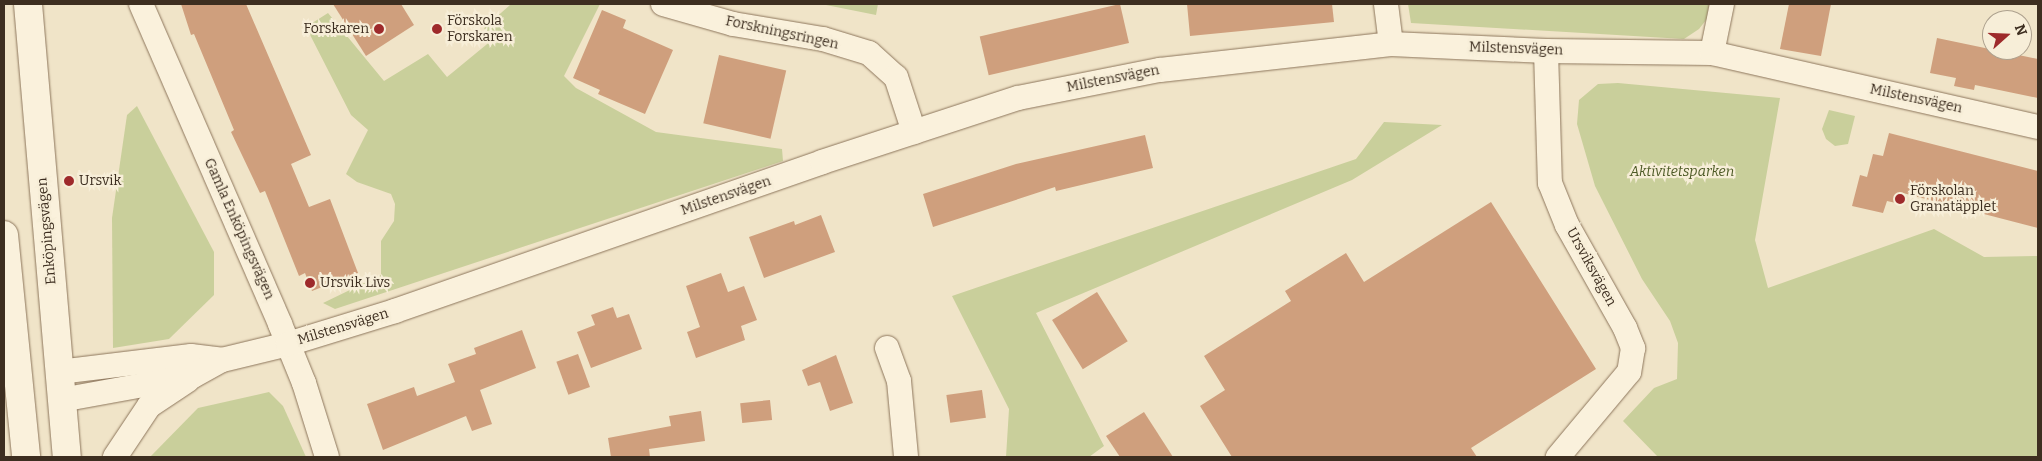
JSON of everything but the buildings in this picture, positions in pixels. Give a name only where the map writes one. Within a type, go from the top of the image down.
[{"type":"main road","name":"Enköpingsvägen","points":[[28,4],[58,372],[67,457]]},
{"type":"main road","points":[[4,235],[12,411],[26,457]]},
{"type":"main road","points":[[11,384],[58,372]]},
{"type":"main road","points":[[12,411],[61,400]]},
{"type":"street","name":"Gamla Enköpingsvägen","points":[[141,4],[288,344],[327,457]]},
{"type":"street","name":"Forskningsringen","points":[[663,4],[733,24],[823,39],[870,53],[896,77],[914,132]]},
{"type":"street","points":[[1386,4],[1391,44]]},
{"type":"street","points":[[1712,53],[1722,4]]},
{"type":"street","name":"Milstensvägen","points":[[61,400],[193,376],[222,360],[288,344],[395,311],[1018,98],[1160,70],[1391,44],[1546,51],[1712,53],[2038,126]]},
{"type":"street","name":"Ursviksvägen","points":[[1546,51],[1550,182],[1568,225],[1625,328],[1633,348],[1629,372],[1558,457]]},
{"type":"street","points":[[887,348],[900,381],[906,457]]},
{"type":"street","name":"Milstensvägen","points":[[58,372],[191,356],[222,360]]},
{"type":"street","points":[[115,457],[150,406],[193,376]]},
{"type":"green space","points":[[511,4],[600,4],[564,76],[576,88],[656,132],[782,149],[783,161],[335,309],[323,303],[381,275],[381,241],[394,221],[395,204],[391,194],[357,182],[346,174],[368,130],[351,115],[306,27],[328,13],[384,81],[428,54],[447,77],[492,40],[484,28]]},
{"type":"green space","points":[[821,4],[878,4],[876,15]]},
{"type":"green space","points":[[1408,4],[1712,4],[1710,15],[1699,29],[1684,39],[1411,23]]},
{"type":"green space","name":"Aktivitetsparken","points":[[1618,83],[1780,98],[1755,240],[1768,288],[1934,229],[1984,257],[2038,256],[2038,457],[1658,457],[1623,421],[1654,388],[1677,379],[1678,343],[1670,321],[1642,279],[1595,186],[1577,124],[1579,100],[1598,84]]},
{"type":"green space","points":[[137,106],[214,252],[214,295],[169,339],[113,348],[112,218],[127,115]]},
{"type":"green space","points":[[1829,110],[1855,116],[1848,144],[1835,146],[1826,139],[1822,129]]},
{"type":"green space","points":[[1384,122],[1442,125],[1352,180],[1036,313],[1104,446],[1089,457],[1006,457],[1009,409],[952,296],[1356,159]]},
{"type":"green space","points":[[269,392],[283,406],[306,457],[150,457],[198,408]]},
{"type":"place","name":"Forskaren","points":[[379,29]]},
{"type":"place","name":"Förskola Forskaren","points":[[437,29]]},
{"type":"place","name":"Ursvik","points":[[69,181]]},
{"type":"place","name":"Förskolan Granatäpplet","points":[[1900,199]]},
{"type":"place","name":"Ursvik Livs","points":[[310,283]]}]
